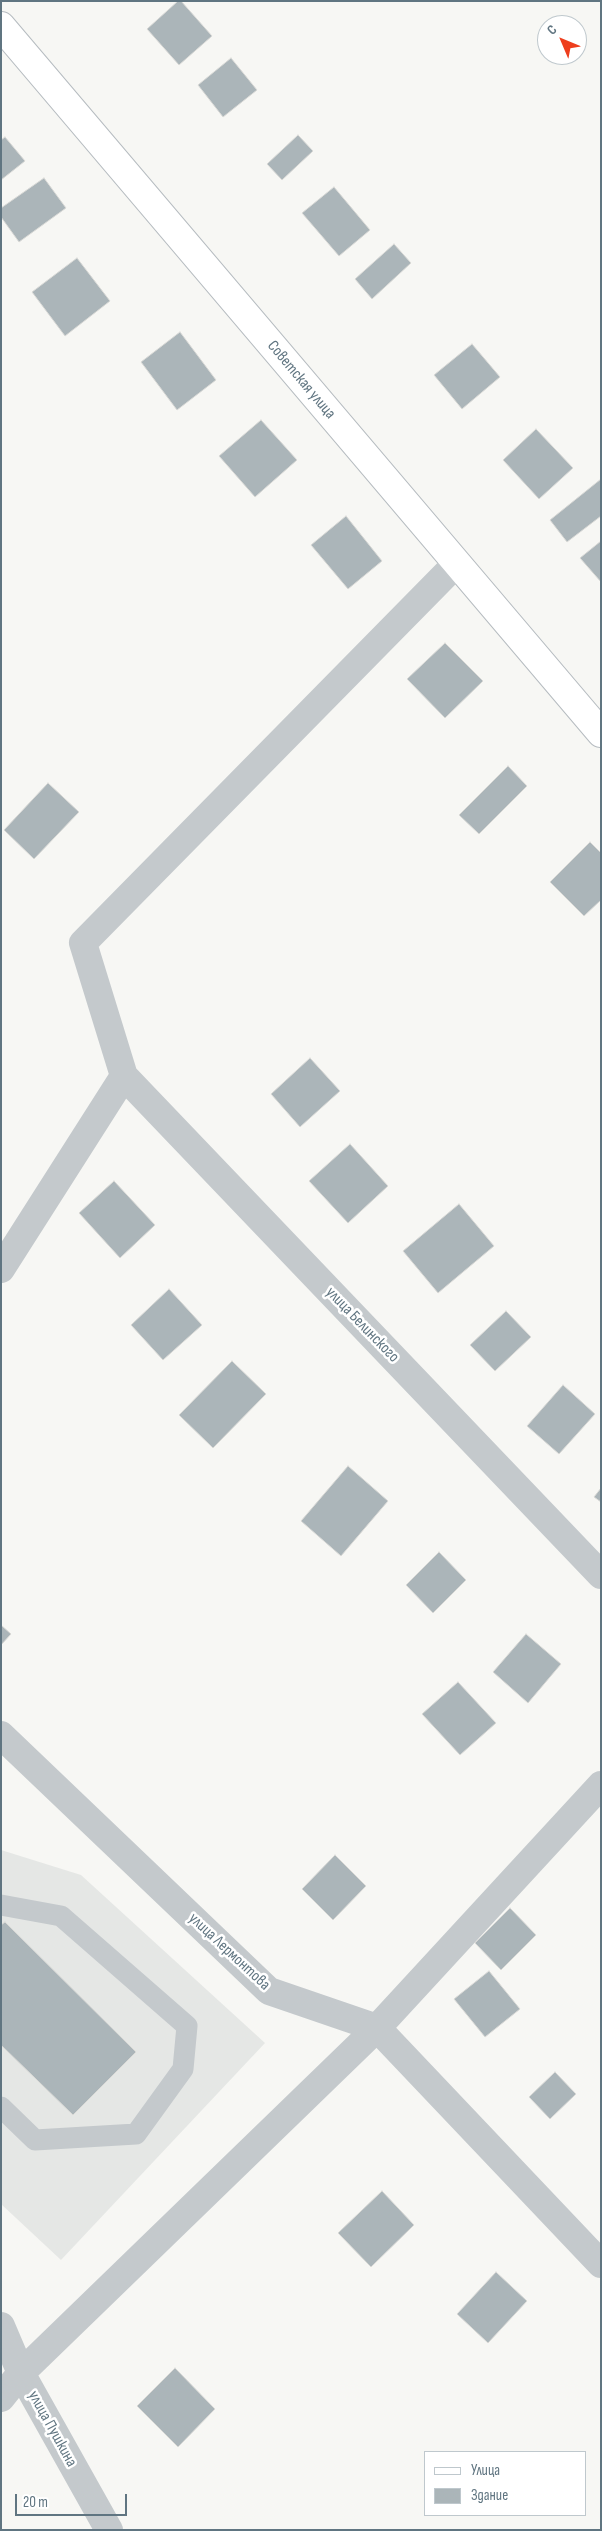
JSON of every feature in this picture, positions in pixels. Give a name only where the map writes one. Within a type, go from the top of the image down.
[{"type":"street","name":"Советская улица","points":[[1,26],[601,733]]},
{"type":"street","points":[[1,1268],[124,1076],[83,943],[456,564]]},
{"type":"street","name":"улица Белинского","points":[[124,1076],[601,1575]]},
{"type":"street","name":"улица Лермонтова","points":[[1,1735],[269,1991],[377,2028],[601,2264]]},
{"type":"street","points":[[1,2398],[21,2372],[377,2028],[601,1785]]},
{"type":"street","name":"улица Пушкина","points":[[1,2326],[21,2372],[109,2530]]},
{"type":"lane","points":[[1,1905],[61,1916],[187,2026],[183,2069],[136,2134],[35,2140],[1,2107]]},
{"type":"shaded area","points":[[1,1850],[81,1875],[265,2043],[61,2260],[1,2204]]},
{"type":"building","points":[[178,1],[181,1],[212,36],[179,65],[147,29]]},
{"type":"building","points":[[231,58],[257,90],[223,117],[198,85]]},
{"type":"building","points":[[298,135],[313,151],[282,180],[267,164]]},
{"type":"building","points":[[5,137],[25,161],[1,180],[1,140]]},
{"type":"building","points":[[44,178],[66,208],[19,242],[1,217],[1,208]]},
{"type":"building","points":[[334,187],[370,230],[339,256],[302,213]]},
{"type":"building","points":[[394,244],[411,263],[372,299],[355,279]]},
{"type":"building","points":[[77,258],[110,301],[65,336],[32,292]]},
{"type":"building","points":[[180,332],[216,380],[177,410],[141,362]]},
{"type":"building","points":[[472,344],[500,377],[462,409],[434,375]]},
{"type":"building","points":[[261,420],[297,460],[255,497],[219,456]]},
{"type":"building","points":[[536,429],[573,468],[539,499],[503,460]]},
{"type":"building","points":[[601,479],[601,516],[567,542],[550,520]]},
{"type":"building","points":[[346,516],[382,561],[348,589],[311,545]]},
{"type":"building","points":[[601,541],[601,582],[580,558]]},
{"type":"building","points":[[445,643],[483,681],[445,718],[407,679]]},
{"type":"building","points":[[508,766],[527,786],[479,834],[459,815]]},
{"type":"building","points":[[48,783],[79,812],[34,859],[4,830]]},
{"type":"building","points":[[590,842],[601,853],[601,900],[584,916],[550,882]]},
{"type":"building","points":[[310,1058],[340,1091],[300,1127],[271,1094]]},
{"type":"building","points":[[350,1144],[388,1186],[348,1223],[309,1181]]},
{"type":"building","points":[[114,1181],[155,1225],[120,1258],[79,1213]]},
{"type":"building","points":[[459,1204],[494,1246],[438,1293],[403,1251]]},
{"type":"building","points":[[169,1289],[202,1325],[163,1360],[131,1325]]},
{"type":"building","points":[[506,1311],[531,1337],[495,1371],[470,1345]]},
{"type":"building","points":[[232,1361],[266,1394],[213,1448],[179,1415]]},
{"type":"building","points":[[563,1385],[595,1414],[559,1454],[527,1426]]},
{"type":"building","points":[[348,1466],[388,1501],[341,1556],[301,1521]]},
{"type":"building","points":[[601,1488],[601,1502],[594,1497]]},
{"type":"building","points":[[439,1552],[466,1580],[433,1613],[406,1585]]},
{"type":"building","points":[[1,1625],[11,1634],[1,1645]]},
{"type":"building","points":[[526,1634],[561,1664],[528,1703],[493,1672]]},
{"type":"building","points":[[458,1682],[496,1723],[460,1755],[422,1714]]},
{"type":"building","points":[[335,1855],[366,1886],[333,1920],[302,1889]]},
{"type":"building","points":[[510,1908],[536,1935],[501,1970],[475,1943]]},
{"type":"building","points":[[5,1922],[136,2052],[73,2115],[1,2045],[1,1925]]},
{"type":"building","points":[[489,1971],[520,2009],[485,2037],[454,1999]]},
{"type":"building","points":[[555,2072],[576,2094],[550,2119],[529,2097]]},
{"type":"building","points":[[382,2191],[414,2225],[371,2267],[338,2233]]},
{"type":"building","points":[[496,2272],[527,2301],[488,2343],[457,2314]]},
{"type":"building","points":[[175,2368],[215,2409],[178,2447],[137,2406]]}]
